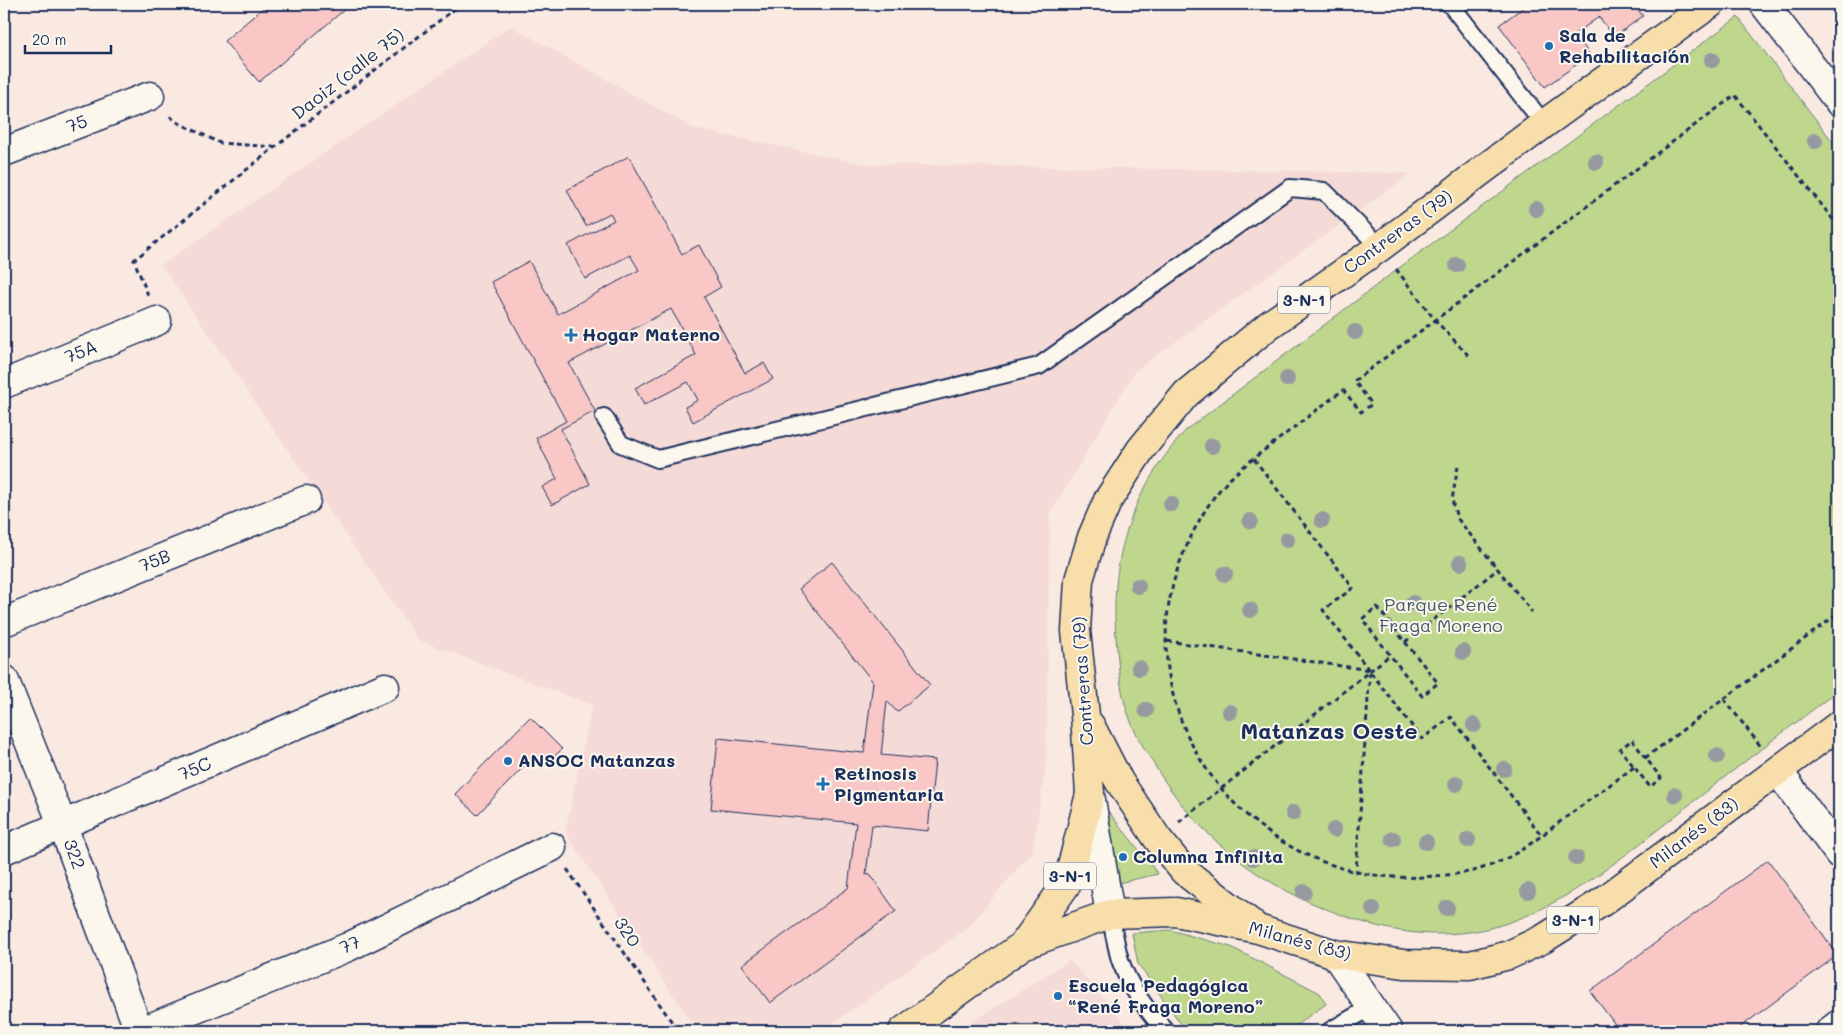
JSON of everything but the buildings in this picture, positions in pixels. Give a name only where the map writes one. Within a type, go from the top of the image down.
[{"type":"main road","name":"Contreras (79)","points":[[1023,946],[1068,882],[1090,794],[1085,715],[1076,631],[1079,580],[1092,537],[1108,500],[1141,448],[1186,394],[1270,325],[1380,247],[1544,124],[1710,4]]},
{"type":"main road","points":[[1085,715],[1119,781],[1157,838],[1184,871],[1258,929]]},
{"type":"main road","name":"Milanés (83)","points":[[1023,946],[1110,914],[1176,912],[1258,929],[1335,954],[1414,964],[1470,965],[1509,955],[1543,940],[1602,902],[1839,725]]},
{"type":"main road","name":"3-N-1","points":[[904,1031],[1023,946]]},
{"type":"street","points":[[1764,4],[1839,102]]},
{"type":"street","name":"75","points":[[4,152],[150,96]]},
{"type":"street","name":"75A","points":[[4,384],[158,322]]},
{"type":"street","name":"75B","points":[[4,622],[306,500]]},
{"type":"street","name":"322","points":[[4,679],[63,826],[140,1031]]},
{"type":"street","name":"75C","points":[[4,850],[385,687]]},
{"type":"street","points":[[1778,771],[1839,854]]},
{"type":"street","points":[[1090,794],[1110,914]]},
{"type":"street","name":"77","points":[[140,1031],[348,947],[552,847]]},
{"type":"street","points":[[1335,954],[1388,1031]]},
{"type":"street","points":[[1830,1031],[1839,1024]]},
{"type":"lane","points":[[1450,4],[1544,124]]},
{"type":"lane","points":[[604,417],[621,444],[658,458],[1039,366],[1290,188],[1324,190],[1380,247]]},
{"type":"lane","points":[[1110,914],[1128,980],[1166,1031]]},
{"type":"lane","points":[[1330,1031],[1371,1007]]},
{"type":"path","name":"Daoiz (calle 75)","points":[[158,322],[134,260],[275,147],[461,4]]},
{"type":"path","points":[[1634,766],[1542,836],[1503,861],[1482,869],[1462,873],[1404,878],[1356,871],[1324,863],[1281,842],[1250,818],[1221,788],[1193,748],[1181,722],[1171,683],[1166,641],[1171,594],[1181,558],[1214,497],[1239,470],[1343,390],[1361,412],[1372,404],[1354,381],[1735,95],[1839,227]]},
{"type":"path","points":[[150,96],[175,122],[220,143],[275,147]]},
{"type":"path","points":[[1396,269],[1435,320],[1469,356]]},
{"type":"path","points":[[1254,459],[1353,588],[1323,610],[1422,739],[1451,717],[1542,836]]},
{"type":"path","points":[[1458,466],[1454,483],[1453,509],[1457,518],[1532,612]]},
{"type":"path","points":[[1405,642],[1498,569]]},
{"type":"path","points":[[1377,607],[1405,642],[1438,683],[1422,696],[1362,620],[1377,607]]},
{"type":"path","points":[[1645,758],[1839,613]]},
{"type":"path","points":[[1166,641],[1370,670]]},
{"type":"path","points":[[1157,838],[1390,655]]},
{"type":"path","points":[[1356,871],[1370,670]]},
{"type":"path","points":[[1724,699],[1762,748]]},
{"type":"path","points":[[1632,740],[1645,758],[1661,778],[1650,787],[1620,750],[1632,740]]},
{"type":"path","name":"320","points":[[552,847],[678,1031]]},
{"type":"shaded area","points":[[511,26],[695,129],[866,164],[1412,173],[1135,371],[1050,514],[1046,764],[1033,850],[968,928],[822,1031],[697,1031],[565,832],[592,705],[418,640],[161,265]]},
{"type":"shaded area","name":"Escuela Pedagógica “René Fraga Moreno”","points":[[1070,960],[1132,1031],[958,1031]]},
{"type":"green space","name":"Parque René Fraga Moreno","points":[[1738,17],[1839,150],[1839,690],[1588,882],[1530,914],[1500,925],[1469,932],[1449,934],[1392,930],[1356,920],[1319,906],[1268,881],[1224,848],[1203,829],[1185,808],[1167,785],[1143,746],[1132,725],[1124,702],[1115,618],[1116,588],[1126,532],[1136,505],[1149,480],[1186,430],[1407,262]]},
{"type":"green space","points":[[1108,811],[1158,874],[1114,884]]},
{"type":"green space","points":[[1170,930],[1231,947],[1320,993],[1326,1004],[1288,1031],[1186,1031],[1138,964],[1132,933]]},
{"type":"place","name":"Sala de Rehabilitación","points":[[1549,46]]},
{"type":"place","name":"Hogar Materno","points":[[571,335]]},
{"type":"place","name":"ANSOC Matanzas","points":[[508,761]]},
{"type":"place","name":"Retinosis Pigmentaria","points":[[823,784]]},
{"type":"place","name":"Columna Infinita","points":[[1123,857]]},
{"type":"place","name":"Escuela Pedagógica “René Fraga Moreno”","points":[[1058,996]]},
{"type":"district","name":"Matanzas Oeste","points":[[1329,731]]}]
